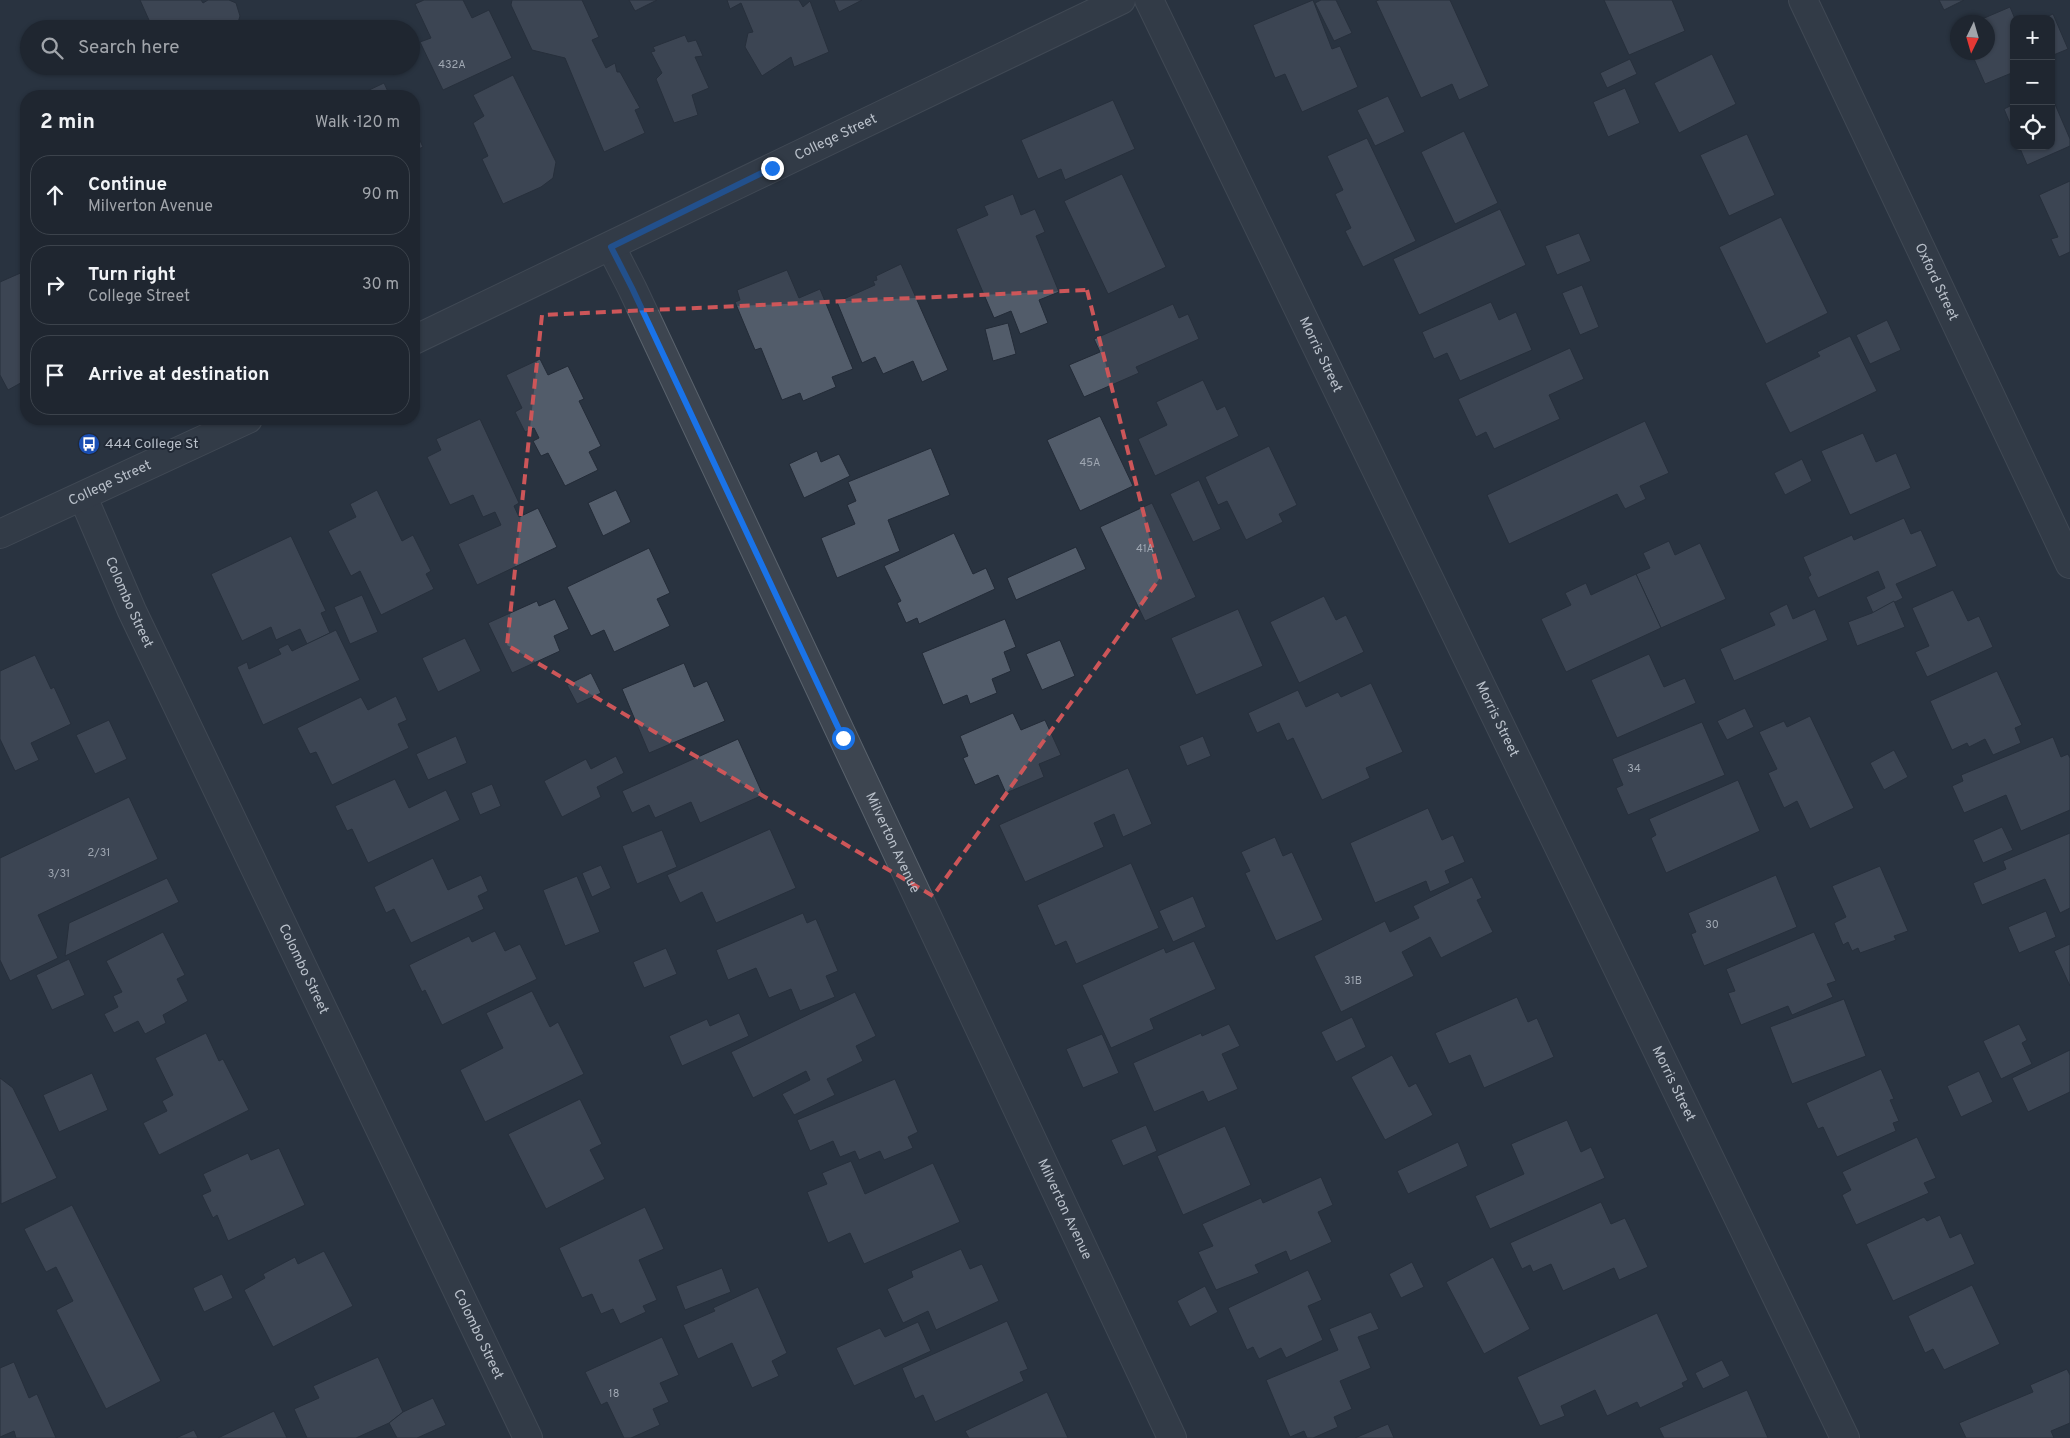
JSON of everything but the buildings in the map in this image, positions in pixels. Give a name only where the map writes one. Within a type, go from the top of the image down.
[{"type":"street","name":"College Street","points":[[420,337],[611,247],[1121,0]]},
{"type":"street","name":"Morris Street","points":[[1149,0],[1845,1438]]},
{"type":"street","name":"Oxford Street","points":[[1803,0],[2070,564]]},
{"type":"street","name":"Milverton Avenue","points":[[611,247],[637,298],[1172,1438]]},
{"type":"street","name":"College Street","points":[[0,534],[235,425]]},
{"type":"street","name":"Colombo Street","points":[[83,497],[137,620],[528,1438]]},
{"type":"highlighted area","points":[[1087,290],[1160,578],[933,896],[507,645],[542,315]]},
{"type":"place","name":"444 College St","points":[[89,444]]},
{"type":"route","points":[[772,168],[611,247],[843,738]]}]
